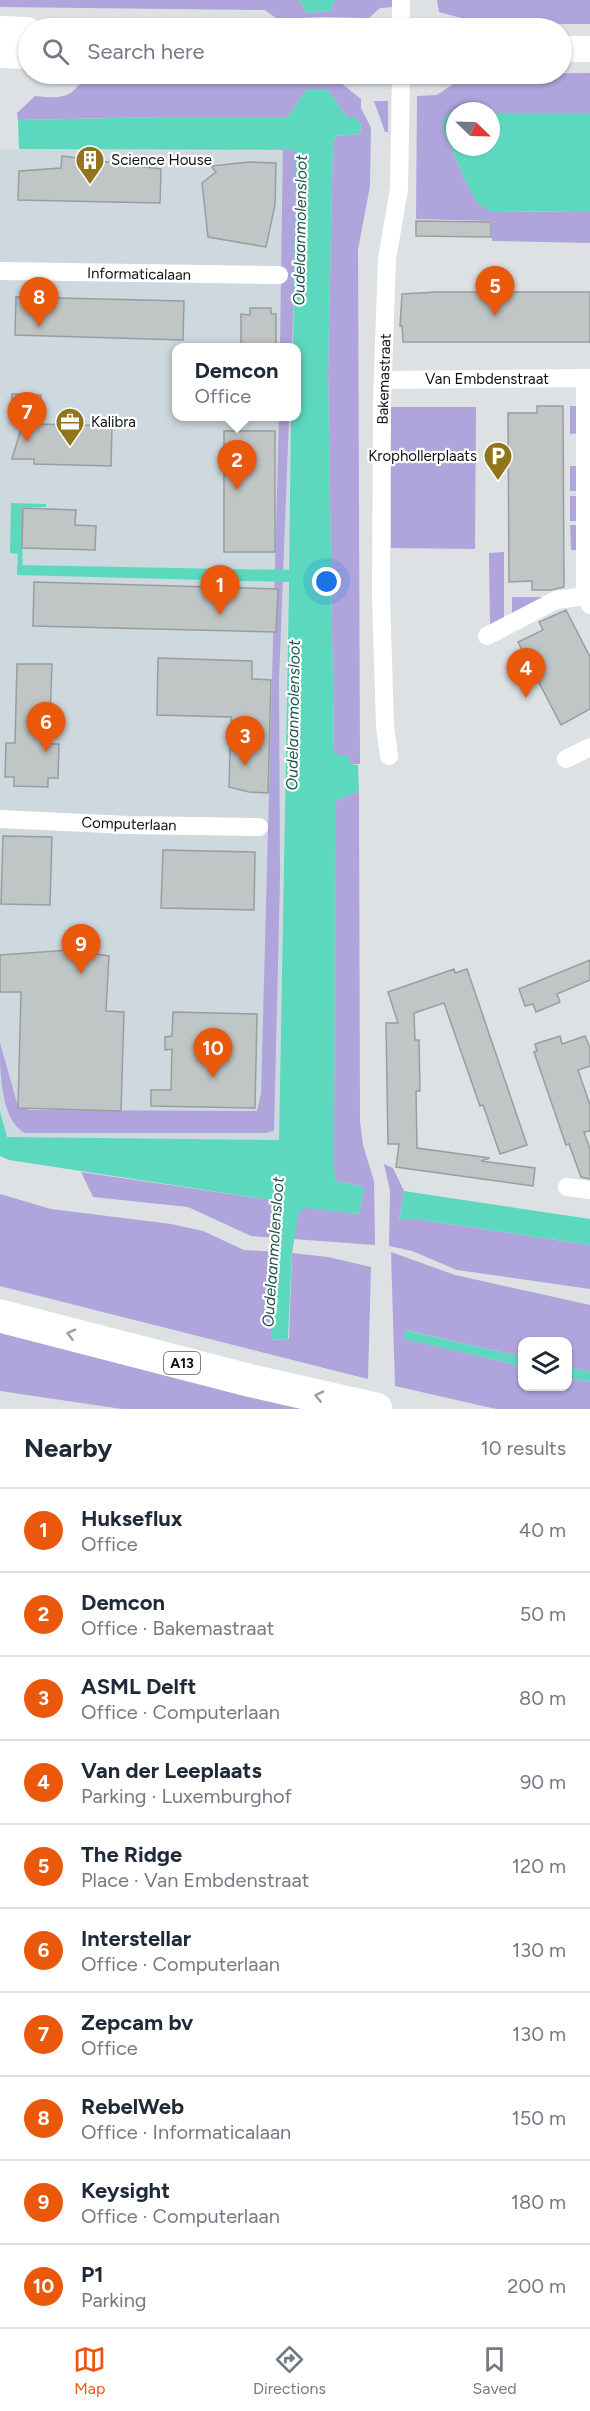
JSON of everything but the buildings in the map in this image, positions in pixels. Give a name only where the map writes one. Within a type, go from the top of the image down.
[{"type":"highway","name":"A13","points":[[0,1316],[252,1381],[376,1409]]},
{"type":"main road","points":[[0,29],[18,30]]},
{"type":"main road","points":[[572,49],[590,49]]},
{"type":"main road","points":[[0,55],[18,56]]},
{"type":"street","points":[[401,0],[401,18]]},
{"type":"street","name":"Bakemastraat","points":[[389,756],[385,726],[381,597],[384,380],[387,259],[399,189],[401,84]]},
{"type":"street","name":"Informaticalaan","points":[[0,270],[279,275]]},
{"type":"street","points":[[487,636],[556,600],[588,601],[588,378]]},
{"type":"street","name":"Van Embdenstraat","points":[[384,380],[588,378]]},
{"type":"street","points":[[566,759],[590,747]]},
{"type":"street","name":"Computerlaan","points":[[0,819],[128,825],[259,827]]},
{"type":"street","points":[[567,1187],[590,1190]]},
{"type":"shaded area","points":[[0,0],[299,0],[307,13],[330,11],[335,0],[393,0],[393,7],[380,8],[369,18],[276,18],[265,10],[0,7]]},
{"type":"shaded area","points":[[437,0],[590,0],[590,24],[572,24],[572,18],[461,18],[439,12]]},
{"type":"shaded area","points":[[572,73],[590,73],[590,113],[500,113],[500,102],[446,102],[443,130],[446,137],[446,156],[455,156],[467,184],[490,211],[590,212],[590,243],[492,241],[492,221],[416,219],[417,96],[437,95],[453,84],[572,84]]},
{"type":"shaded area","points":[[80,84],[342,84],[361,99],[361,108],[371,128],[370,186],[358,250],[360,764],[350,764],[334,754],[328,370],[333,142],[336,136],[360,134],[361,124],[356,119],[347,117],[327,89],[307,89],[288,117],[18,120],[17,113],[35,96],[65,96]]},
{"type":"shaded area","points":[[374,101],[388,101],[388,132],[385,132]]},
{"type":"shaded area","points":[[283,141],[299,147],[292,343],[280,343]]},
{"type":"shaded area","points":[[0,150],[296,150],[293,343],[172,343],[172,421],[291,421],[279,1140],[7,1137],[0,1111]]},
{"type":"shaded area","points":[[570,406],[580,406],[580,433],[570,434]]},
{"type":"shaded area","points":[[390,407],[476,407],[475,549],[391,548]]},
{"type":"shaded area","points":[[279,421],[289,421],[279,680],[280,878],[274,1131],[265,1133],[25,1133],[17,1127],[6,1106],[1,1080],[0,1043],[17,1103],[29,1110],[257,1111],[261,1094]]},
{"type":"shaded area","points":[[570,466],[581,466],[581,491],[570,491]]},
{"type":"shaded area","points":[[570,496],[581,496],[581,521],[570,521]]},
{"type":"shaded area","points":[[570,525],[581,525],[581,550],[571,550]]},
{"type":"shaded area","points":[[504,552],[504,621],[490,626],[489,553]]},
{"type":"shaded area","points":[[512,597],[548,597],[512,616]]},
{"type":"shaded area","points":[[359,791],[360,1121],[363,1145],[374,1181],[375,1245],[293,1239],[299,1212],[306,1207],[359,1214],[364,1187],[336,1181],[334,1171],[335,801]]},
{"type":"shaded area","points":[[384,1164],[393,1168],[404,1191],[399,1220],[423,1220],[590,1245],[590,1289],[457,1270],[412,1251],[389,1246],[390,1191]]},
{"type":"shaded area","points":[[81,1172],[279,1201],[278,1238],[251,1236],[188,1207],[93,1197]]},
{"type":"shaded area","points":[[0,1194],[51,1209],[171,1224],[203,1231],[244,1250],[277,1252],[272,1340],[289,1339],[292,1253],[328,1257],[371,1267],[368,1379],[0,1286]]},
{"type":"shaded area","points":[[391,1252],[455,1275],[590,1305],[590,1372],[572,1368],[572,1337],[518,1337],[518,1356],[406,1330],[405,1339],[518,1365],[518,1391],[572,1391],[572,1378],[590,1382],[590,1409],[496,1409],[395,1386]]},
{"type":"shaded area","points":[[0,1332],[314,1409],[122,1409],[0,1391]]},
{"type":"water","points":[[299,0],[335,0],[330,11],[307,13]]},
{"type":"water","name":"Oudelaanmolensloot","points":[[307,89],[327,89],[347,117],[356,118],[361,124],[360,134],[336,136],[333,142],[328,370],[334,754],[349,756],[350,764],[358,765],[359,791],[335,801],[334,1171],[336,1181],[364,1187],[359,1214],[306,1208],[299,1212],[292,1253],[288,1339],[271,1340],[278,1201],[9,1160],[0,1156],[0,1111],[7,1137],[279,1140],[289,582],[17,575],[17,565],[289,570],[291,421],[301,421],[301,343],[293,343],[296,150],[19,149],[18,120],[288,117]]},
{"type":"water","points":[[500,113],[590,113],[590,212],[490,211],[478,204],[455,156],[500,156]]},
{"type":"water","points":[[446,118],[446,137],[443,130]]},
{"type":"water","points":[[11,503],[46,504],[46,507],[22,507],[22,554],[10,553]]},
{"type":"water","points":[[404,1191],[590,1219],[590,1245],[423,1220],[399,1220]]},
{"type":"water","points":[[405,1330],[518,1356],[518,1365],[404,1339]]},
{"type":"water","points":[[572,1368],[590,1372],[590,1382],[572,1378]]},
{"type":"waterway","points":[[15,551],[20,551],[20,570]]},
{"type":"place","name":"Science House","points":[[90,186]]},
{"type":"place","name":"The Ridge","points":[[495,316]]},
{"type":"place","name":"RebelWeb","points":[[39,327]]},
{"type":"place","name":"Zepcam bv","points":[[27,442]]},
{"type":"place","name":"Kalibra","points":[[70,448]]},
{"type":"place","name":"Krophollerplaats","points":[[498,482]]},
{"type":"place","name":"Demcon","points":[[237,490]]},
{"type":"place","name":"Hukseflux","points":[[220,615]]},
{"type":"place","name":"Van der Leeplaats","points":[[526,698]]},
{"type":"place","name":"Interstellar","points":[[46,752]]},
{"type":"place","name":"ASML Delft","points":[[245,766]]},
{"type":"place","name":"Keysight","points":[[81,974]]},
{"type":"place","name":"P1","points":[[213,1078]]}]
